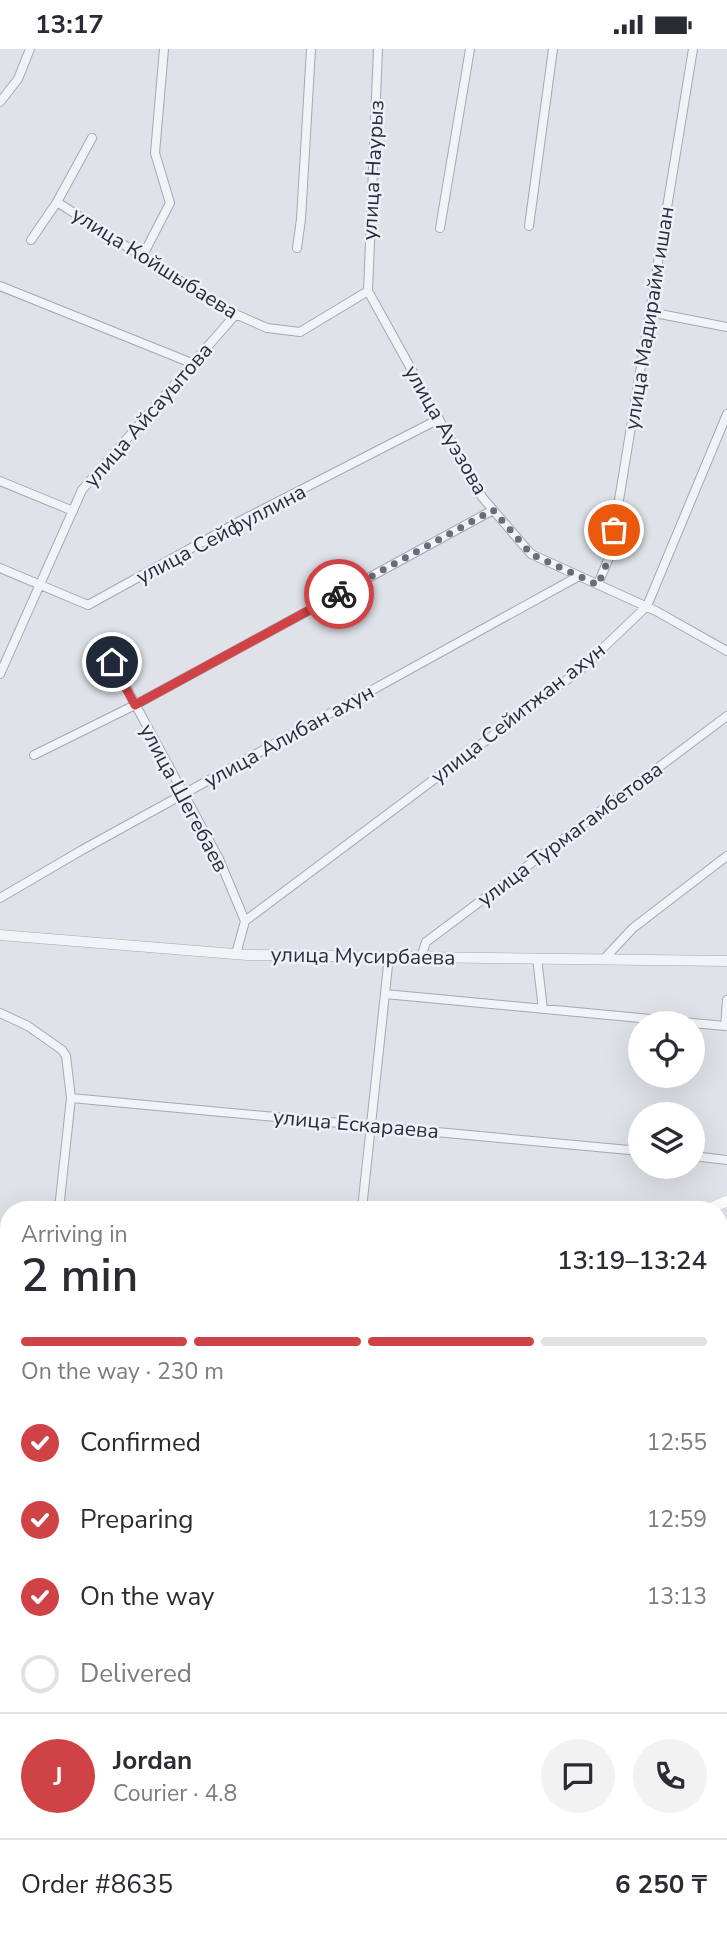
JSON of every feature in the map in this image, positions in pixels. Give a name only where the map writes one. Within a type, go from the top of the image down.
[{"type":"street","points":[[0,102],[18,79],[30,49]]},
{"type":"street","points":[[142,257],[170,203],[155,153],[164,49]]},
{"type":"street","points":[[297,248],[311,49]]},
{"type":"street","name":"улица Наурыз","points":[[368,291],[378,49]]},
{"type":"street","points":[[440,228],[470,49]]},
{"type":"street","points":[[529,226],[553,49]]},
{"type":"street","name":"улица Мадирайм ишан","points":[[598,585],[610,555],[693,49]]},
{"type":"street","name":"улица Койшыбаева","points":[[31,240],[57,202],[92,138]]},
{"type":"street","name":"улица Койшыбаева","points":[[57,202],[236,314],[267,328],[300,332],[368,291]]},
{"type":"street","points":[[0,286],[194,364]]},
{"type":"street","name":"улица Ауэзова","points":[[368,291],[482,498],[531,554],[647,606],[727,651]]},
{"type":"street","points":[[650,311],[727,327]]},
{"type":"street","name":"улица Айсауытова","points":[[0,674],[82,490],[236,314]]},
{"type":"street","name":"улица Сейитжан ахун","points":[[245,921],[580,670],[647,606],[727,414]]},
{"type":"street","name":"улица Сейфуллина","points":[[0,568],[88,605],[244,519],[439,419]]},
{"type":"street","points":[[0,481],[73,511]]},
{"type":"street","points":[[34,755],[135,705],[493,510]]},
{"type":"street","name":"улица Алибан ахун","points":[[0,898],[579,576]]},
{"type":"street","name":"улица Шегебаев","points":[[101,641],[219,859],[245,921]]},
{"type":"street","name":"улица Турмагамбетова","points":[[421,957],[426,942],[727,716]]},
{"type":"street","points":[[604,959],[633,928],[727,856]]},
{"type":"street","points":[[236,954],[245,921]]},
{"type":"street","name":"улица Мусирбаева","points":[[0,935],[236,954],[727,961]]},
{"type":"street","points":[[363,1201],[389,956]]},
{"type":"street","points":[[537,958],[542,1009]]},
{"type":"street","points":[[385,994],[725,1026],[727,1000]]},
{"type":"street","points":[[0,1013],[28,1026],[62,1050],[66,1056],[72,1098],[60,1201]]},
{"type":"street","name":"улица Ескараева","points":[[72,1098],[628,1150]]},
{"type":"street","points":[[705,1157],[727,1160]]},
{"type":"way so far","points":[[339,594],[493,510],[531,554],[598,585],[610,555],[614,530]]},
{"type":"route","points":[[112,662],[135,705],[339,594]]}]
